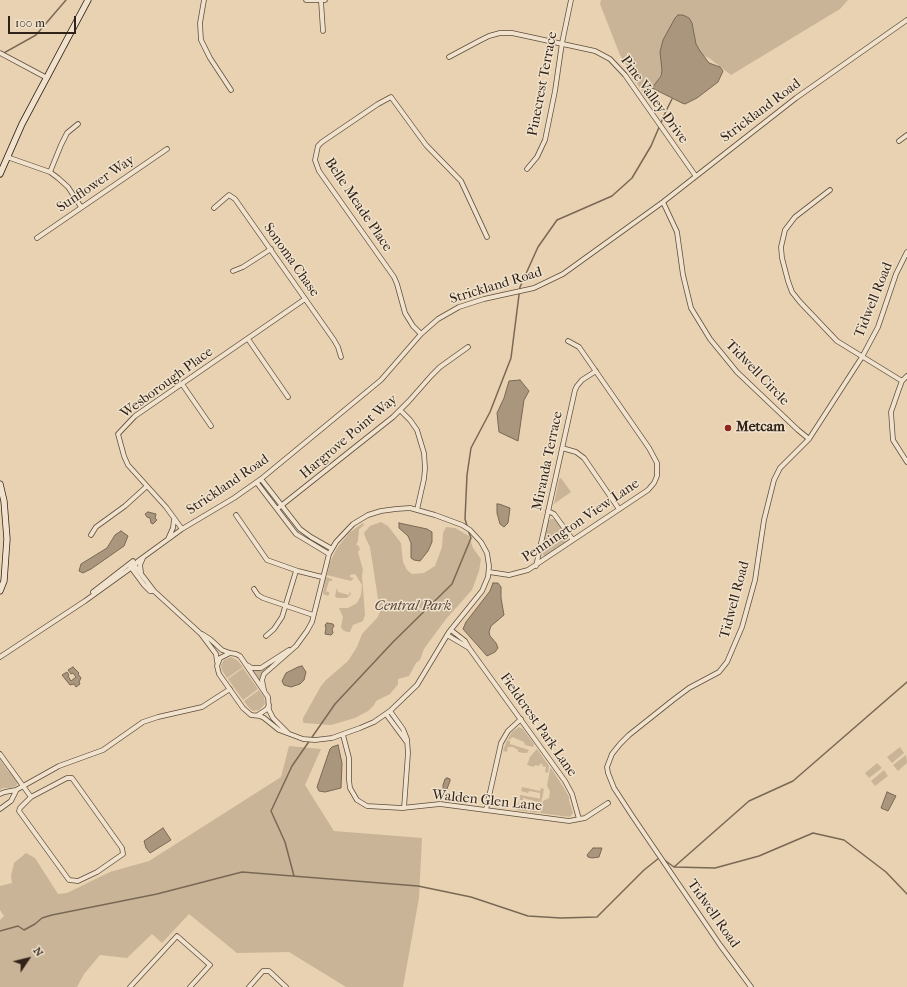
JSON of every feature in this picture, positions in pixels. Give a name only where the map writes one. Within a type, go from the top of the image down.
[{"type":"street","points":[[0,174],[22,124],[88,0]]},
{"type":"street","points":[[204,0],[200,23],[201,40],[210,58],[232,90]]},
{"type":"street","points":[[306,0],[324,0],[323,30]]},
{"type":"street","name":"Pinecrest Terrace","points":[[528,169],[537,157],[545,140],[571,0]]},
{"type":"street","name":"Strickland Road","points":[[132,565],[182,529],[257,483],[381,380],[421,334],[438,319],[459,307],[484,299],[534,288],[555,279],[663,202],[801,94],[907,20]]},
{"type":"street","name":"Pine Valley Drive","points":[[449,57],[489,36],[500,33],[512,33],[595,50],[610,59],[625,75],[695,176]]},
{"type":"street","points":[[0,54],[47,78]]},
{"type":"street","name":"Belle Meade Place","points":[[421,334],[413,326],[405,313],[394,278],[317,167],[314,156],[318,146],[378,104],[391,97],[426,145],[461,181],[487,237]]},
{"type":"street","points":[[50,172],[67,133],[78,124]]},
{"type":"street","points":[[899,141],[907,135]]},
{"type":"street","name":"Sunflower Way","points":[[38,238],[167,149]]},
{"type":"street","points":[[7,156],[50,172],[68,187],[81,207]]},
{"type":"street","points":[[830,190],[795,217],[785,230],[782,238],[782,258],[792,292],[836,341],[902,381]]},
{"type":"street","name":"Sonoma Chase","points":[[214,208],[229,195],[235,199],[336,343],[341,357]]},
{"type":"street","name":"Tidwell Circle","points":[[663,202],[677,232],[683,275],[691,308],[710,339],[737,372],[809,439]]},
{"type":"street","points":[[233,271],[243,268],[271,249]]},
{"type":"street","name":"Tidwell Road","points":[[750,987],[614,788],[607,767],[612,754],[629,735],[689,688],[718,672],[727,662],[742,627],[755,580],[764,520],[774,480],[780,468],[809,439],[862,357],[878,327],[896,274],[907,252]]},
{"type":"street","name":"Wesborough Place","points":[[182,529],[166,506],[126,461],[118,434],[135,416],[305,299]]},
{"type":"street","points":[[248,339],[288,397]]},
{"type":"street","name":"Pennington View Lane","points":[[489,572],[509,575],[528,570],[536,566],[650,488],[656,478],[658,467],[649,448],[579,347],[568,341]]},
{"type":"street","name":"Hargrove Point Way","points":[[277,509],[393,417],[434,373],[468,347]]},
{"type":"street","name":"Miranda Terrace","points":[[536,566],[576,388],[584,378],[596,371]]},
{"type":"street","points":[[907,376],[902,381],[891,412],[892,440],[907,462]]},
{"type":"street","points":[[182,384],[211,426]]},
{"type":"street","points":[[400,410],[415,426],[423,447],[425,474],[417,510]]},
{"type":"street","points":[[562,448],[576,452],[584,458],[619,509]]},
{"type":"street","points":[[261,479],[300,529],[312,538],[332,548]]},
{"type":"street","points":[[257,483],[298,536],[329,554]]},
{"type":"street","points":[[0,484],[4,501],[7,539],[4,581],[0,591]]},
{"type":"street","points":[[91,535],[96,527],[130,502],[147,486]]},
{"type":"street","points":[[132,565],[154,591],[201,634],[216,654],[219,674],[246,712],[262,716],[279,730],[312,740],[328,739],[343,735],[374,722],[390,711],[417,685],[447,635],[482,591],[489,572],[489,562],[483,545],[475,534],[467,528],[448,520],[410,508],[384,510],[356,522],[348,528],[329,554],[322,577],[312,622],[305,636],[296,646],[264,674],[262,680],[264,690]]},
{"type":"street","points":[[548,511],[552,512],[557,517],[574,540]]},
{"type":"street","points":[[236,515],[267,560],[296,571],[322,577]]},
{"type":"street","points":[[168,540],[173,528],[174,518]]},
{"type":"street","points":[[144,578],[140,566],[141,561],[147,554]]},
{"type":"street","points":[[80,603],[120,576],[132,565]]},
{"type":"street","points":[[132,565],[138,577],[150,591],[154,591]]},
{"type":"street","points":[[1,656],[34,636],[132,565]]},
{"type":"street","points":[[266,636],[280,620],[286,607],[296,571]]},
{"type":"street","points":[[120,576],[131,574],[138,577]]},
{"type":"street","points":[[254,589],[260,597],[313,615]]},
{"type":"street","name":"Fieldcrest Park Lane","points":[[451,630],[465,641],[568,785],[579,819]]},
{"type":"street","points":[[201,634],[210,638],[222,650],[240,656],[268,697],[269,710],[273,717],[288,733]]},
{"type":"street","name":"Fieldcrest Park Lane","points":[[447,635],[469,648]]},
{"type":"street","points":[[246,665],[252,668],[261,668],[296,646]]},
{"type":"street","points":[[217,664],[220,658],[230,653]]},
{"type":"street","points":[[0,794],[16,790],[59,766],[103,750],[143,722],[202,707],[230,689]]},
{"type":"street","points":[[256,715],[264,711],[269,704]]},
{"type":"street","points":[[390,711],[407,743],[404,808]]},
{"type":"street","points":[[386,714],[404,735]]},
{"type":"street","points":[[269,721],[273,717]]},
{"type":"street","points":[[486,810],[501,744],[508,731],[521,719]]},
{"type":"street","name":"Walden Glen Lane","points":[[343,735],[349,758],[349,785],[355,797],[363,804],[370,807],[404,808],[436,804],[566,821],[579,819],[608,803]]},
{"type":"street","points":[[0,754],[31,797]]},
{"type":"street","points":[[67,778],[72,778],[122,848],[123,854],[97,872],[78,880],[69,880],[19,811],[31,797],[67,778]]},
{"type":"street","points":[[0,809],[11,801],[16,790]]},
{"type":"street","points":[[130,987],[177,936],[210,965],[190,987]]},
{"type":"street","points":[[249,987],[263,971],[269,971],[286,987]]},
{"type":"green space","points":[[601,0],[848,0],[840,9],[731,75],[709,58],[687,49],[666,67],[646,98],[620,55],[600,4]]},
{"type":"green space","points":[[561,478],[571,492],[554,504],[559,479]]},
{"type":"green space","points":[[555,519],[569,538],[569,541],[546,557],[543,555],[542,551],[548,521]]},
{"type":"green space","name":"Central Park","points":[[381,522],[388,526],[401,543],[403,562],[407,570],[412,574],[424,573],[435,566],[442,547],[443,533],[446,527],[455,528],[469,536],[473,548],[481,559],[479,571],[472,590],[446,619],[429,642],[424,649],[420,660],[416,663],[409,676],[398,679],[398,684],[390,694],[376,701],[368,711],[355,718],[331,725],[304,723],[303,718],[321,686],[348,661],[357,647],[362,634],[377,618],[380,612],[370,547],[364,533],[370,526]]},
{"type":"green space","points":[[363,523],[364,525],[359,529],[358,541],[356,545],[358,545],[360,549],[358,552],[363,570],[362,575],[365,615],[363,621],[353,625],[350,632],[347,632],[341,627],[343,617],[339,608],[348,608],[357,603],[361,595],[362,585],[355,574],[350,575],[350,577],[354,578],[351,581],[327,575],[330,562],[337,548],[349,533]]},
{"type":"green space","points":[[326,577],[332,579],[332,581],[329,581],[326,591],[330,593],[328,596],[323,594]]},
{"type":"green space","points":[[337,588],[338,592],[349,595],[350,591],[351,594],[347,598],[337,598],[335,596]]},
{"type":"green space","points":[[231,657],[237,660],[243,667],[227,678],[221,665],[224,660]]},
{"type":"green space","points":[[243,668],[258,689],[243,700],[228,679]]},
{"type":"green space","points":[[264,668],[265,670],[259,680],[252,670]]},
{"type":"green space","points":[[259,690],[264,697],[265,704],[259,710],[253,711],[244,701]]},
{"type":"green space","points":[[519,727],[523,729],[534,744],[533,747],[525,745],[524,742],[512,737],[510,740],[508,739],[512,732]]},
{"type":"green space","points":[[507,740],[510,741],[510,744],[529,750],[527,753],[524,753],[518,752],[518,750],[513,747],[508,747],[507,752],[503,751]]},
{"type":"green space","points":[[289,746],[321,749],[305,785],[334,831],[422,838],[419,898],[403,987],[346,987],[289,952],[237,953],[189,914],[162,943],[152,934],[127,958],[100,955],[84,974],[77,987],[0,987],[0,920],[4,916],[0,910],[0,886],[12,883],[11,876],[14,863],[26,853],[35,858],[58,894],[67,893],[110,872],[149,861],[281,777]]},
{"type":"green space","points":[[900,747],[904,753],[892,763],[887,757]]},
{"type":"green space","points":[[537,749],[549,766],[548,773],[545,772],[546,767],[542,766],[543,764],[540,764],[539,766],[535,765],[534,767],[527,765],[530,757]]},
{"type":"green space","points":[[906,755],[907,763],[898,771],[893,765]]},
{"type":"green space","points":[[0,760],[8,771],[13,774],[18,783],[16,786],[11,788],[3,788],[0,790]]},
{"type":"green space","points":[[877,763],[882,768],[869,778],[865,773]]},
{"type":"green space","points":[[551,768],[569,797],[573,813],[570,817],[540,813],[543,801],[549,798],[550,791],[547,786]]},
{"type":"green space","points":[[884,770],[888,776],[875,786],[871,781]]},
{"type":"green space","points":[[522,787],[540,791],[541,788],[544,789],[542,799],[540,798],[540,793],[529,791],[528,793],[521,791]]},
{"type":"green space","points":[[520,795],[542,799],[541,805],[537,805],[538,802],[523,798],[523,800],[520,800]]},
{"type":"green space","points":[[518,803],[529,808],[537,808],[540,806],[539,813],[517,810]]},
{"type":"shaded area","points":[[678,15],[683,15],[689,18],[692,23],[696,44],[700,51],[709,63],[720,67],[723,71],[718,82],[697,98],[685,104],[652,88],[661,76],[662,70],[660,52],[663,40]]},
{"type":"shaded area","points":[[520,380],[529,391],[524,400],[518,441],[499,432],[497,413],[504,398],[509,381]]},
{"type":"shaded area","points":[[497,504],[510,508],[508,523],[504,527],[500,524],[497,513]]},
{"type":"shaded area","points":[[148,512],[156,514],[155,518],[157,520],[153,524],[151,523],[150,518],[145,514]]},
{"type":"shaded area","points":[[399,523],[427,529],[432,532],[432,542],[428,551],[420,561],[411,558],[411,543],[408,536],[399,528]]},
{"type":"shaded area","points":[[121,531],[128,536],[124,546],[91,569],[83,573],[79,571],[81,564],[107,548],[115,535]]},
{"type":"shaded area","points":[[493,583],[498,583],[501,587],[504,615],[491,626],[489,632],[490,636],[498,648],[495,652],[487,656],[463,629],[466,622],[490,591]]},
{"type":"shaded area","points":[[327,623],[333,624],[334,626],[332,629],[333,633],[331,635],[325,634],[325,625]]},
{"type":"shaded area","points":[[302,666],[306,672],[304,680],[300,684],[291,687],[284,685],[282,681],[286,673]]},
{"type":"shaded area","points":[[73,667],[79,673],[78,674],[81,678],[79,682],[80,684],[76,687],[74,684],[70,685],[62,675],[67,672],[71,681],[76,677],[68,670]]},
{"type":"shaded area","points":[[338,745],[342,763],[341,788],[325,792],[319,791],[317,787],[330,749]]},
{"type":"shaded area","points":[[445,779],[450,779],[450,781],[445,794],[443,792],[443,785]]},
{"type":"shaded area","points":[[887,792],[896,796],[888,811],[881,808]]},
{"type":"shaded area","points":[[163,828],[171,840],[150,853],[146,848],[144,841]]},
{"type":"shaded area","points":[[593,848],[602,848],[599,857],[588,857],[587,855]]},
{"type":"waterway","points":[[0,55],[36,35],[66,0]]},
{"type":"waterway","points":[[467,526],[465,519],[467,475],[471,448],[490,412],[511,358],[520,287],[538,247],[557,220],[612,196],[632,178],[651,146],[672,99]]},
{"type":"waterway","points":[[294,876],[285,842],[271,811],[292,766],[335,704],[393,642],[452,584],[471,538],[468,530]]},
{"type":"waterway","points":[[674,867],[749,801],[793,781],[907,682]]},
{"type":"waterway","points":[[663,859],[674,867],[715,868],[759,856],[813,833],[844,840],[886,872],[907,894]]},
{"type":"waterway","points":[[0,931],[18,926],[24,930],[42,918],[52,915],[157,894],[242,872],[418,886],[471,897],[528,916],[561,918],[597,917],[644,870],[659,858]]},
{"type":"place","name":"Metcam","points":[[728,428]]}]
